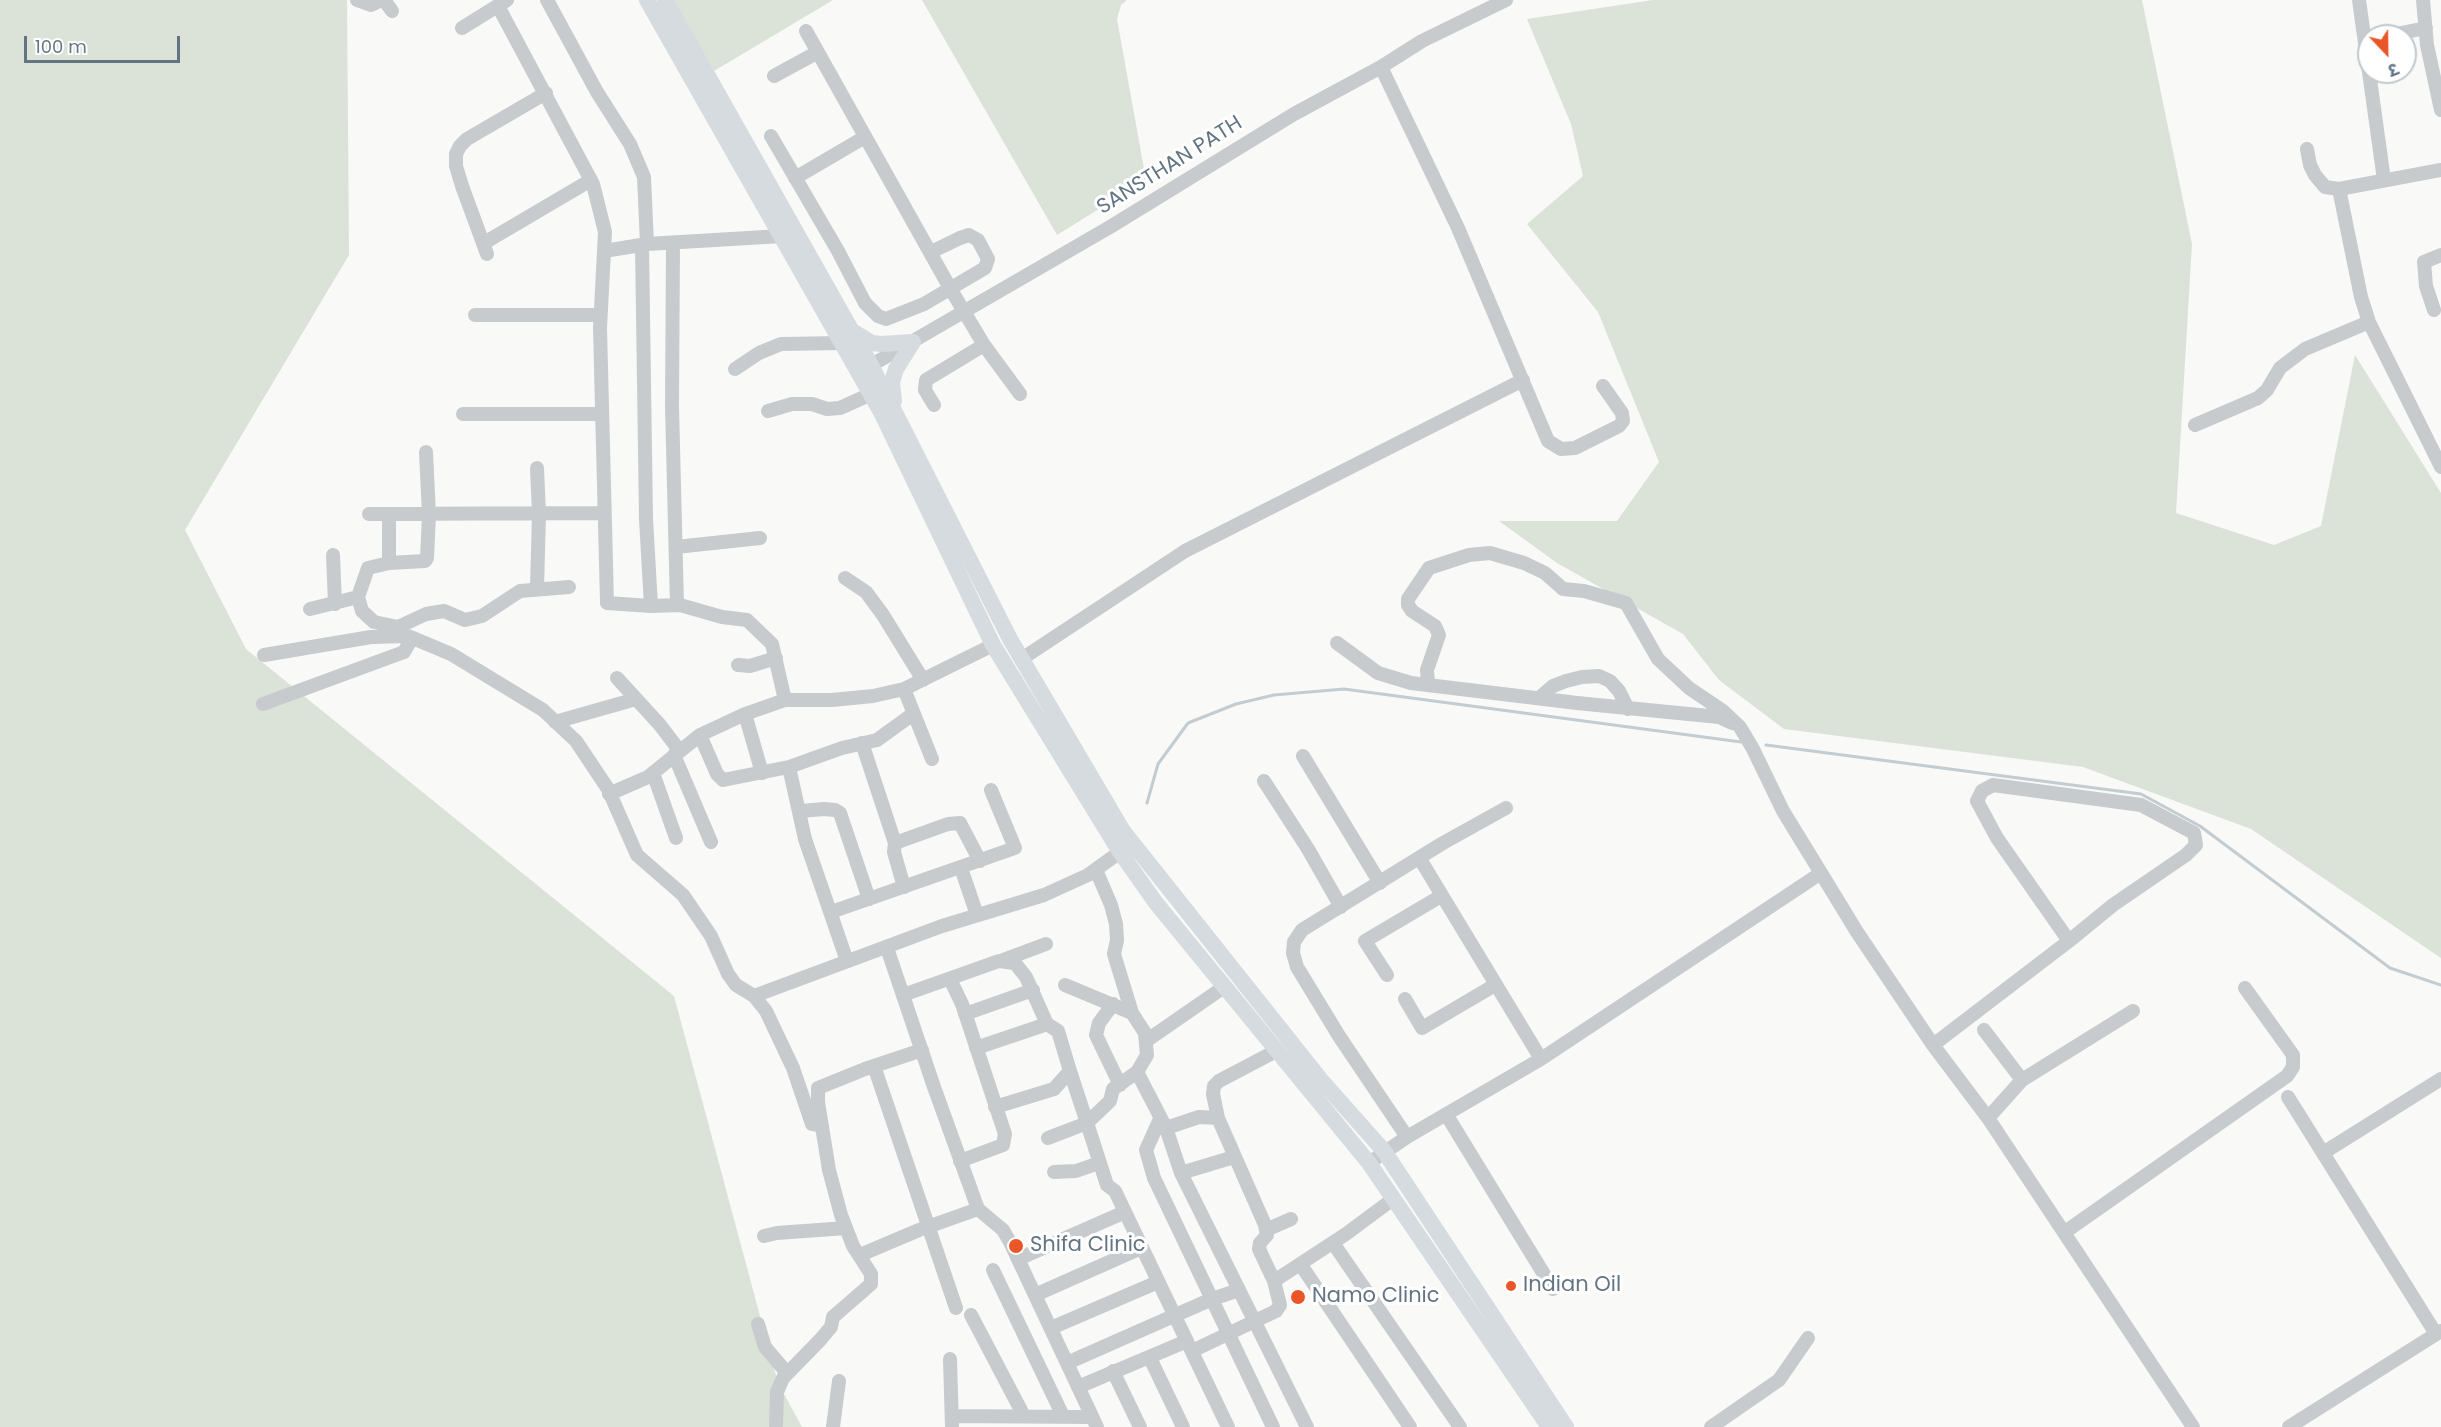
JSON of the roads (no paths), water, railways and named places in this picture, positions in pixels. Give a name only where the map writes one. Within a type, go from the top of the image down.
[{"type":"main road","points":[[647,0],[782,236],[847,338],[872,343],[913,342]]},
{"type":"main road","points":[[665,0],[847,338],[865,369],[894,407],[1010,639],[1123,831],[1321,1080],[1384,1151],[1566,1427]]},
{"type":"main road","points":[[894,407],[892,382],[896,369],[913,342]]},
{"type":"main road","points":[[865,369],[871,394],[993,645],[1120,852],[1156,903],[1369,1163],[1549,1427]]},
{"type":"street","points":[[357,0],[371,5],[386,4]]},
{"type":"street","points":[[547,0],[597,92],[630,144],[644,177],[645,519],[651,606]]},
{"type":"street","name":"SANSTHAN PATH","points":[[865,369],[1110,228],[1294,114],[1381,67],[1422,41],[1506,0]]},
{"type":"street","points":[[2359,0],[2363,24]]},
{"type":"street","points":[[2423,0],[2427,45],[2441,110]]},
{"type":"street","points":[[462,28],[502,3],[591,180],[605,232],[600,315],[606,603],[678,605],[722,617],[747,620],[772,644],[785,700]]},
{"type":"street","points":[[2417,30],[2426,28]]},
{"type":"street","points":[[806,31],[950,288],[984,345],[1020,394]]},
{"type":"street","points":[[774,76],[818,52]]},
{"type":"street","points":[[1381,67],[1458,228],[1548,441],[1561,449],[1575,448],[1618,426],[1623,421],[1622,413],[1603,386]]},
{"type":"street","points":[[2372,84],[2384,180]]},
{"type":"street","points":[[546,93],[467,139],[456,154],[456,166],[470,212],[486,248],[591,180]]},
{"type":"street","points":[[771,136],[865,303],[878,316],[886,319],[906,313],[985,268],[988,259],[978,240],[969,235],[931,252]]},
{"type":"street","points":[[795,178],[865,137]]},
{"type":"street","points":[[2307,149],[2310,165],[2325,187],[2339,189],[2441,170]]},
{"type":"street","points":[[2339,189],[2361,297],[2369,322],[2441,467]]},
{"type":"street","points":[[603,251],[645,245],[782,236]]},
{"type":"street","points":[[673,243],[672,406],[678,605]]},
{"type":"street","points":[[2434,310],[2426,286],[2424,262],[2441,255]]},
{"type":"street","points":[[475,315],[600,315]]},
{"type":"street","points":[[2195,425],[2258,398],[2267,390],[2280,368],[2306,349],[2369,322]]},
{"type":"street","points":[[735,369],[759,353],[780,344],[847,338]]},
{"type":"street","points":[[934,405],[925,390],[926,380],[984,345]]},
{"type":"street","points":[[1023,658],[1185,551],[1523,380]]},
{"type":"street","points":[[768,411],[792,404],[812,404],[827,409],[840,408],[871,394]]},
{"type":"street","points":[[463,414],[602,414]]},
{"type":"street","points":[[426,452],[429,514],[427,558],[425,561],[389,563],[368,568],[358,597],[362,611],[374,622],[451,654],[543,711],[576,741],[609,794],[637,855],[683,895],[711,936],[728,974],[736,985],[754,996],[766,1011],[782,1043],[812,1125],[822,1126]]},
{"type":"street","points":[[537,468],[539,513],[537,589]]},
{"type":"street","points":[[369,514],[603,513]]},
{"type":"street","points":[[389,514],[389,563]]},
{"type":"street","points":[[676,547],[760,538]]},
{"type":"street","points":[[1428,684],[1427,669],[1439,635],[1435,626],[1412,611],[1408,605],[1410,594],[1429,568],[1469,555],[1490,553],[1524,563],[1545,573],[1563,589],[1584,591],[1626,603],[1658,659],[1689,688],[1723,711],[1740,727],[1754,749],[1783,811],[1857,932],[1933,1045],[1988,1118],[2193,1427]]},
{"type":"street","points":[[333,555],[335,604]]},
{"type":"street","points":[[845,579],[866,592],[923,680]]},
{"type":"street","points":[[264,655],[371,637],[404,634],[426,614],[444,611],[465,620],[482,616],[520,591],[569,587]]},
{"type":"street","points":[[310,609],[358,597]]},
{"type":"street","points":[[263,704],[404,652],[404,634]]},
{"type":"street","points":[[1337,644],[1378,673],[1411,682],[1628,709],[1719,717],[1740,727]]},
{"type":"street","points":[[609,794],[653,773],[700,735],[745,714],[785,700],[832,700],[873,696],[904,689],[993,645]]},
{"type":"street","points":[[738,665],[750,666],[776,658]]},
{"type":"street","points":[[1539,698],[1553,686],[1566,681],[1599,676],[1610,681],[1619,691],[1628,709]]},
{"type":"street","points":[[617,678],[677,752],[711,842]]},
{"type":"street","points":[[904,689],[932,759]]},
{"type":"street","points":[[555,722],[636,699]]},
{"type":"street","points":[[745,714],[762,773]]},
{"type":"street","points":[[700,735],[717,774],[723,780],[789,767],[877,740],[913,714]]},
{"type":"street","points":[[862,743],[895,843],[895,859],[904,887]]},
{"type":"street","points":[[1303,756],[1380,883]]},
{"type":"street","points":[[789,767],[801,811],[805,839],[846,961]]},
{"type":"street","points":[[653,773],[676,838]]},
{"type":"street","points":[[1264,781],[1308,849],[1341,907]]},
{"type":"street","points":[[1933,1045],[2069,941],[2113,905],[2186,855],[2196,845],[2194,833],[2141,805],[1993,785],[1982,791],[1977,801],[1997,838],[2069,941]]},
{"type":"street","points":[[831,912],[1015,848],[991,790]]},
{"type":"street","points":[[801,811],[824,808],[840,813],[869,899]]},
{"type":"street","points":[[1407,1137],[1339,1036],[1297,967],[1293,952],[1294,942],[1302,930],[1443,843],[1506,808]]},
{"type":"street","points":[[895,843],[948,824],[960,823],[980,861]]},
{"type":"street","points":[[754,996],[977,915],[1044,895],[1096,870],[1120,852]]},
{"type":"street","points":[[1420,859],[1540,1059]]},
{"type":"street","points":[[961,868],[977,915]]},
{"type":"street","points":[[1048,1138],[1087,1123],[1110,1101],[1113,1089],[1137,1072],[1147,1055],[1145,1033],[1132,1013],[1114,954],[1117,940],[1111,905],[1096,870]]},
{"type":"street","points":[[1369,1163],[1407,1137],[1540,1059],[1821,873]]},
{"type":"street","points":[[1387,975],[1365,941],[1442,896]]},
{"type":"street","points":[[903,994],[1046,944]]},
{"type":"street","points":[[887,948],[978,1209],[1003,1230],[1095,1422]]},
{"type":"street","points":[[999,962],[1015,963],[1033,990],[1047,1024],[1058,1031],[1107,1185],[1115,1191],[1227,1427]]},
{"type":"street","points":[[950,979],[965,1014],[1005,1134],[1003,1145],[960,1161]]},
{"type":"street","points":[[1065,985],[1132,1013]]},
{"type":"street","points":[[1405,999],[1422,1028],[1495,985]]},
{"type":"street","points":[[1146,1041],[1224,987]]},
{"type":"street","points":[[2065,1232],[2287,1076],[2293,1067],[2293,1055],[2245,988]]},
{"type":"street","points":[[965,1014],[1033,990]]},
{"type":"street","points":[[1113,1004],[1099,1023],[1096,1035],[1120,1085]]},
{"type":"street","points":[[1988,1118],[2022,1080],[2133,1011]]},
{"type":"street","points":[[976,1048],[1047,1024]]},
{"type":"street","points":[[1984,1030],[2022,1080]]},
{"type":"street","points":[[776,1427],[777,1392],[783,1378],[831,1327],[833,1317],[871,1284],[871,1274],[846,1228],[830,1170],[818,1088],[922,1050]]},
{"type":"street","points":[[1078,1387],[1113,1371],[1228,1334],[1276,1311],[1280,1305],[1274,1281],[1259,1249],[1260,1243],[1267,1235],[1266,1230],[1218,1118],[1213,1094],[1214,1086],[1219,1081],[1276,1051]]},
{"type":"street","points":[[874,1066],[956,1308]]},
{"type":"street","points":[[995,1107],[1054,1089],[1070,1071]]},
{"type":"street","points":[[1137,1072],[1163,1124],[1181,1173],[1307,1427]]},
{"type":"street","points":[[2323,1153],[2441,1079]]},
{"type":"street","points":[[2288,1097],[2439,1332],[2299,1424]]},
{"type":"street","points":[[1446,1114],[1553,1289]]},
{"type":"street","points":[[1218,1118],[1199,1117],[1163,1124],[1146,1150],[1155,1178],[1273,1427]]},
{"type":"street","points":[[1181,1173],[1234,1157]]},
{"type":"street","points":[[1054,1172],[1076,1171],[1099,1163]]},
{"type":"street","points":[[1274,1281],[1333,1243],[1393,1199]]},
{"type":"street","points":[[860,1255],[978,1209]]},
{"type":"street","points":[[1018,1259],[1125,1212]]},
{"type":"street","points":[[1266,1230],[1292,1218]]},
{"type":"street","points":[[764,1236],[846,1228]]},
{"type":"street","points":[[1333,1243],[1460,1427]]},
{"type":"street","points":[[1035,1295],[1141,1248]]},
{"type":"street","points":[[1301,1265],[1410,1427]]},
{"type":"street","points":[[993,1270],[1063,1416]]},
{"type":"street","points":[[1051,1328],[1158,1282]]},
{"type":"street","points":[[1067,1363],[1212,1299],[1239,1290]]},
{"type":"street","points":[[971,1315],[1024,1416]]},
{"type":"street","points":[[758,1324],[765,1347],[787,1373]]},
{"type":"street","points":[[1711,1427],[1779,1380],[1808,1338]]},
{"type":"street","points":[[1150,1358],[1183,1427]]},
{"type":"street","points":[[950,1359],[952,1422],[1024,1416],[1063,1416],[1095,1422]]},
{"type":"street","points":[[1113,1371],[1140,1427]]},
{"type":"street","points":[[833,1427],[839,1381]]},
{"type":"waterway","points":[[1147,803],[1158,764],[1188,723],[1236,704],[1274,695],[1344,689],[1741,742]]},
{"type":"waterway","points":[[1766,745],[2141,794],[2200,826],[2390,968],[2441,985]]},
{"type":"place","name":"Shifa Clinic","points":[[1016,1246]]},
{"type":"place","name":"Indian Oil","points":[[1511,1286]]},
{"type":"place","name":"Namo Clinic","points":[[1298,1297]]}]
